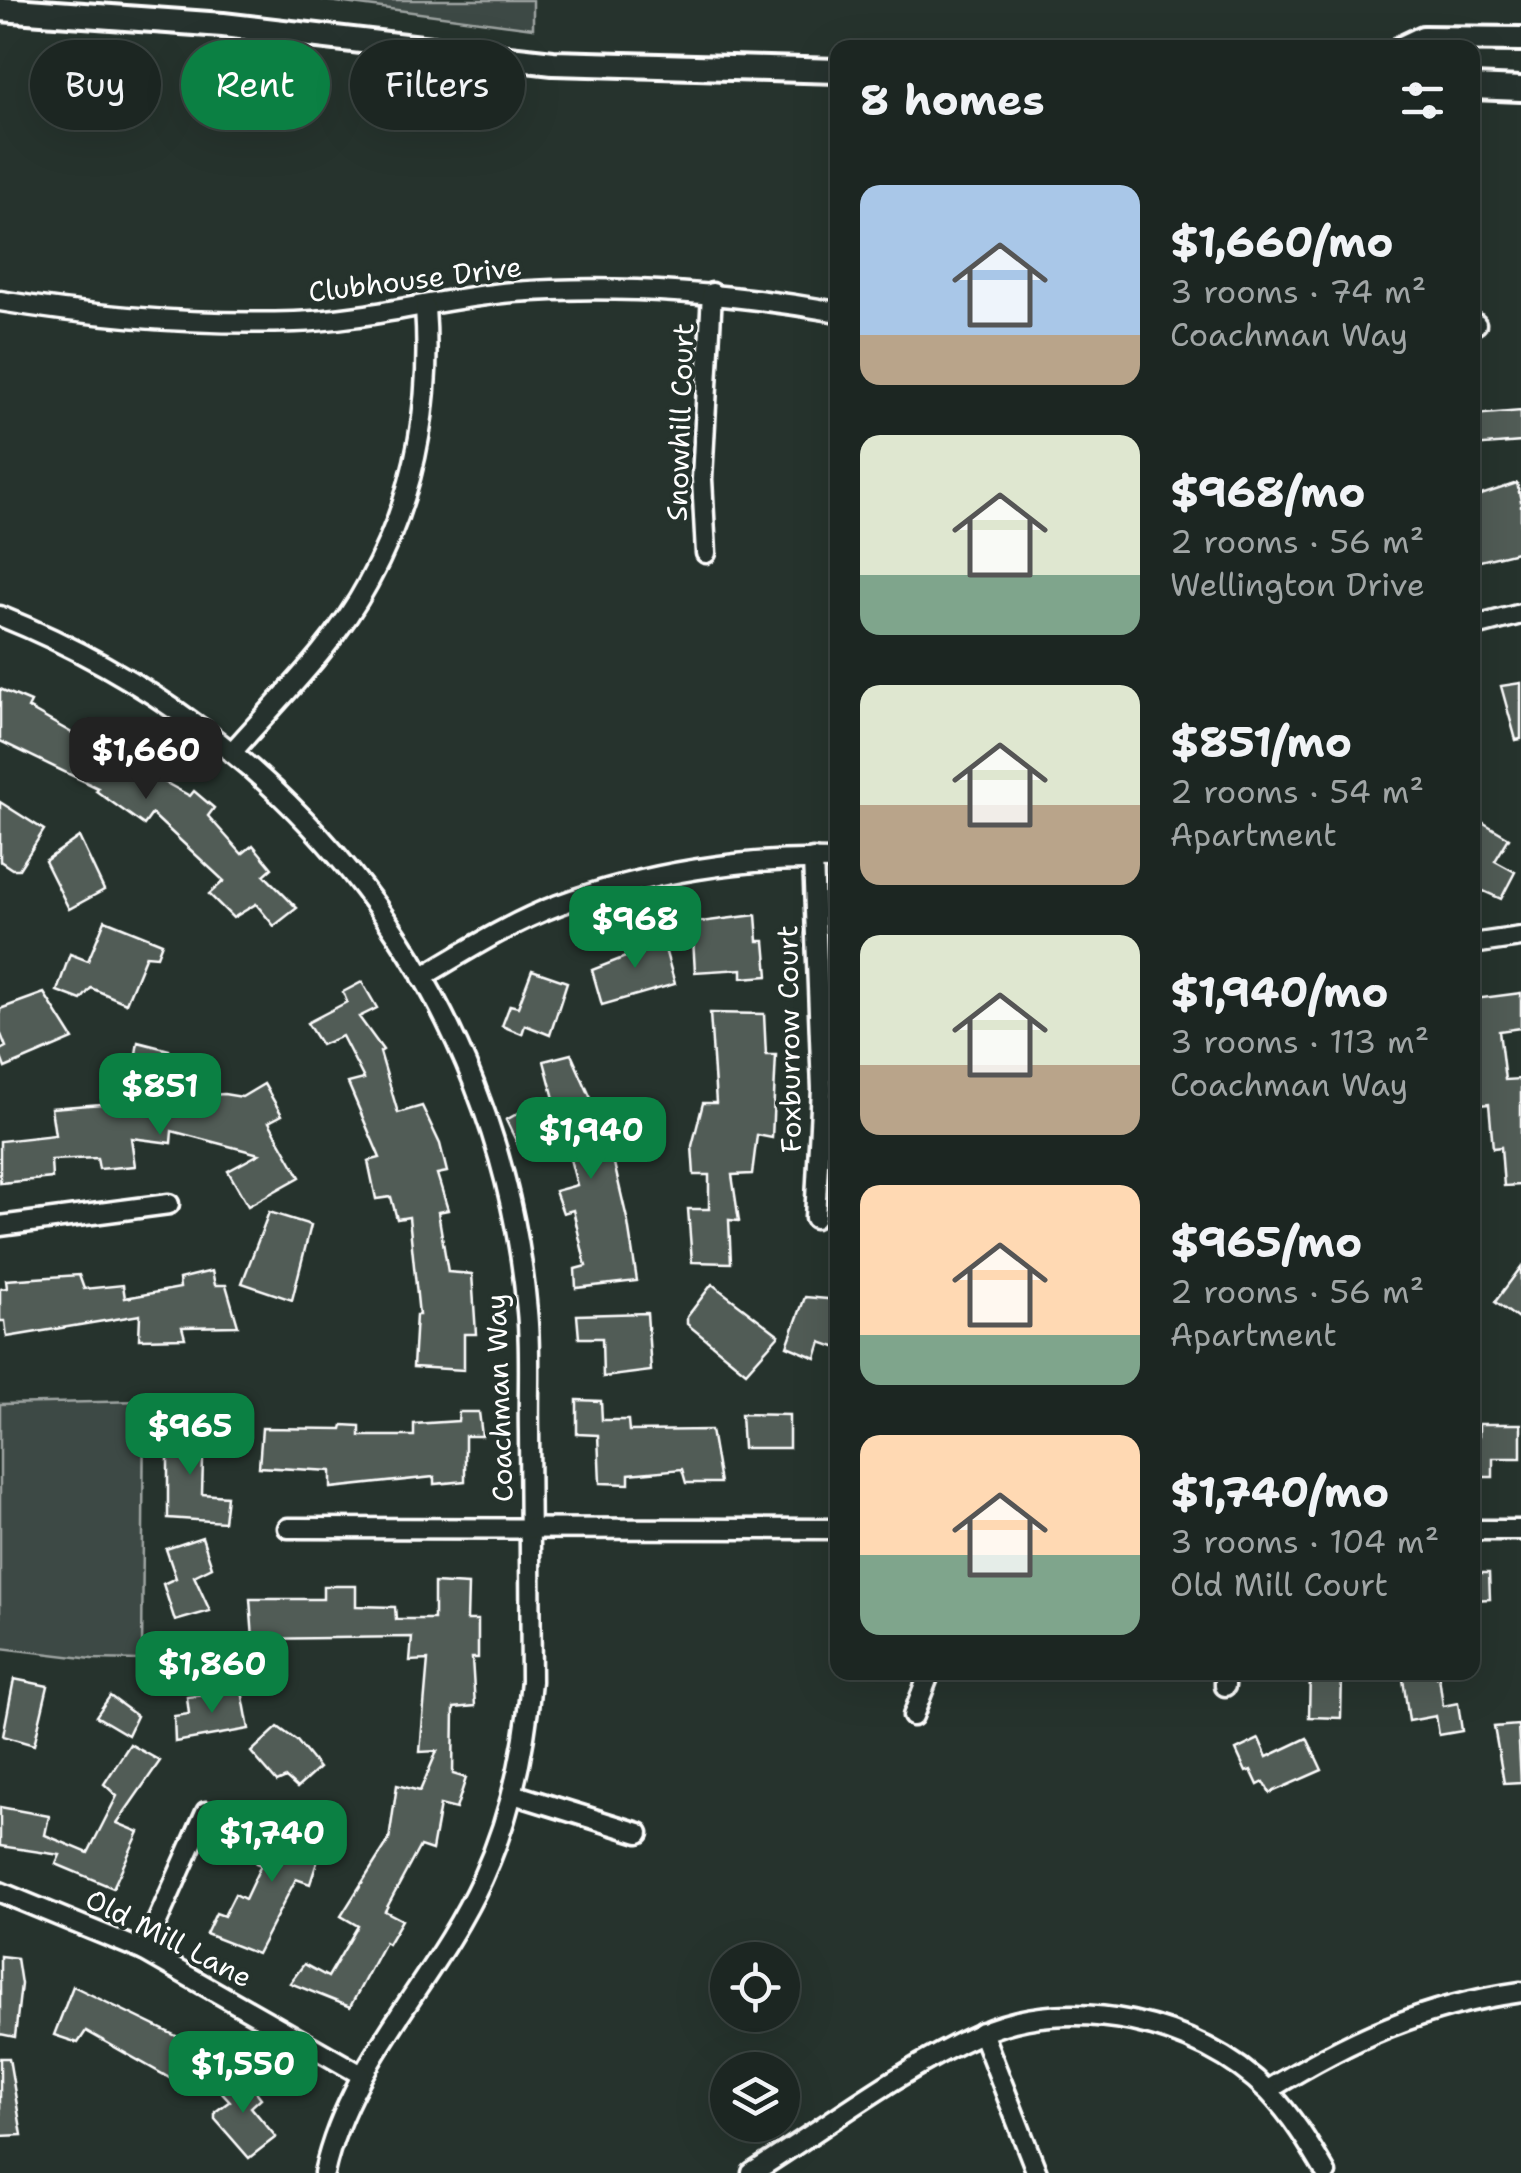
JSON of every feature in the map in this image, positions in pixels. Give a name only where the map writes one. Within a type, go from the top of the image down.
[{"type":"street","points":[[0,9],[223,25],[554,63],[830,70]]},
{"type":"street","points":[[1419,40],[1521,39]]},
{"type":"street","points":[[1480,88],[1521,89]]},
{"type":"street","name":"Clubhouse Drive","points":[[0,301],[148,320],[298,322],[508,292],[577,289],[712,293],[830,311]]},
{"type":"street","name":"Snowhill Court","points":[[706,553],[702,479],[712,293]]},
{"type":"street","points":[[233,751],[319,653],[368,584],[410,486],[424,414],[428,349],[424,307]]},
{"type":"street","points":[[1480,624],[1521,614]]},
{"type":"street","name":"Coachman Way","points":[[0,616],[56,638],[139,683],[233,751],[288,801],[342,859],[422,976],[473,1077],[497,1152],[515,1232],[527,1312],[531,1681],[526,1740],[513,1794],[481,1881],[432,1965],[360,2074],[329,2150],[324,2173]]},
{"type":"street","name":"Foxburrow Court","points":[[813,859],[822,1089],[815,1218]]},
{"type":"street","points":[[422,976],[484,940],[558,906],[633,883],[721,865],[830,860]]},
{"type":"street","points":[[1480,943],[1521,938]]},
{"type":"street","points":[[0,1226],[169,1204]]},
{"type":"street","points":[[288,1528],[830,1528]]},
{"type":"street","points":[[1480,1530],[1521,1530]]},
{"type":"street","points":[[913,1716],[927,1680]]},
{"type":"street","points":[[513,1794],[639,1833]]},
{"type":"street","points":[[144,1950],[206,1812]]},
{"type":"street","name":"Old Mill Lane","points":[[0,1892],[144,1950],[360,2074]]},
{"type":"street","points":[[1268,2090],[1334,2050],[1390,2024],[1521,1992]]},
{"type":"street","points":[[752,2173],[928,2060],[982,2032],[1033,2017],[1071,2015],[1127,2020],[1183,2035],[1268,2090],[1303,2133],[1326,2173]]},
{"type":"street","points":[[982,2032],[1037,2173]]},
{"type":"shaded area","points":[[322,0],[533,0],[533,28]]},
{"type":"shaded area","points":[[144,1401],[142,1660],[92,1659],[0,1648],[0,1404]]},
{"type":"building","points":[[1521,411],[1521,442],[1480,445],[1480,414]]},
{"type":"building","points":[[1517,483],[1521,551],[1480,561],[1480,495]]},
{"type":"building","points":[[1521,683],[1521,739],[1516,740],[1501,686]]},
{"type":"building","points":[[0,689],[31,702],[28,708],[79,737],[88,722],[125,740],[147,758],[139,768],[190,796],[194,791],[214,808],[208,816],[242,854],[253,845],[272,868],[264,875],[297,908],[274,926],[256,904],[233,918],[209,894],[224,881],[152,814],[144,825],[96,791],[98,788],[0,741]]},
{"type":"building","points":[[0,802],[44,830],[19,869],[0,861]]},
{"type":"building","points":[[1480,821],[1509,838],[1495,861],[1515,872],[1501,899],[1480,890]]},
{"type":"building","points":[[79,837],[104,890],[69,909],[45,861]]},
{"type":"building","points":[[756,915],[758,941],[765,941],[768,976],[742,978],[742,969],[695,972],[692,923]]},
{"type":"building","points":[[105,920],[162,943],[157,956],[146,955],[126,1003],[91,988],[81,1000],[57,991],[70,954],[88,961]]},
{"type":"building","points":[[660,932],[675,984],[602,1005],[592,970],[628,956],[624,942]]},
{"type":"building","points":[[532,970],[567,982],[550,1035],[525,1025],[522,1034],[502,1026],[510,1005],[518,1007]]},
{"type":"building","points":[[362,982],[377,1008],[359,1017],[383,1050],[380,1052],[398,1113],[422,1106],[440,1144],[447,1172],[437,1174],[448,1210],[438,1212],[448,1272],[472,1274],[476,1334],[464,1334],[464,1370],[413,1367],[419,1315],[409,1217],[397,1219],[391,1197],[376,1199],[368,1161],[380,1158],[348,1083],[364,1079],[342,1036],[321,1045],[307,1023],[347,1002],[343,992]]},
{"type":"building","points":[[44,993],[73,1039],[5,1068],[0,1055],[6,1047],[0,1032],[0,1009]]},
{"type":"building","points":[[1521,993],[1521,1028],[1499,1031],[1505,1080],[1521,1079],[1521,1185],[1504,1186],[1501,1147],[1493,1148],[1489,1104],[1480,1105],[1480,998]]},
{"type":"building","points":[[710,1013],[764,1014],[766,1055],[776,1055],[772,1138],[757,1135],[752,1174],[732,1175],[739,1221],[729,1220],[731,1263],[692,1262],[688,1209],[709,1209],[709,1175],[694,1175],[692,1146],[703,1103],[716,1103]]},
{"type":"building","points":[[138,1042],[169,1050],[165,1080],[133,1071]]},
{"type":"building","points":[[571,1054],[607,1134],[637,1281],[576,1288],[575,1269],[586,1266],[573,1210],[563,1213],[555,1191],[577,1185],[544,1061]]},
{"type":"building","points":[[264,1084],[282,1115],[269,1122],[300,1177],[248,1206],[228,1171],[259,1154],[172,1131],[171,1143],[131,1138],[135,1166],[99,1169],[97,1158],[51,1160],[52,1178],[0,1183],[0,1141],[55,1135],[51,1108],[127,1102],[128,1109],[157,1113],[159,1099],[224,1094],[242,1097]]},
{"type":"building","points":[[526,1109],[548,1140],[521,1151],[506,1120]]},
{"type":"building","points":[[269,1212],[311,1225],[292,1300],[242,1283]]},
{"type":"building","points":[[1521,1267],[1521,1321],[1495,1302]]},
{"type":"building","points":[[212,1271],[215,1285],[226,1285],[238,1326],[182,1327],[185,1338],[139,1339],[140,1315],[7,1337],[5,1321],[0,1321],[0,1289],[7,1288],[6,1280],[79,1275],[84,1289],[123,1285],[125,1298],[180,1288],[179,1279]]},
{"type":"building","points":[[712,1284],[779,1335],[746,1372],[687,1324],[687,1317]]},
{"type":"building","points":[[805,1297],[830,1299],[830,1345],[821,1342],[816,1358],[787,1346]]},
{"type":"building","points":[[647,1313],[651,1371],[603,1377],[602,1338],[579,1338],[577,1315]]},
{"type":"building","points":[[577,1400],[601,1401],[602,1420],[628,1420],[629,1431],[711,1430],[720,1483],[686,1483],[682,1469],[629,1474],[629,1484],[600,1483],[598,1435],[577,1434]]},
{"type":"building","points":[[459,1412],[479,1412],[482,1436],[465,1436],[465,1481],[434,1484],[434,1477],[331,1488],[331,1471],[259,1467],[262,1428],[342,1429],[343,1425],[360,1426],[360,1436],[414,1436],[414,1424],[458,1421]]},
{"type":"building","points":[[741,1414],[789,1415],[789,1448],[743,1448]]},
{"type":"building","points":[[1480,1424],[1521,1424],[1521,1458],[1493,1458],[1493,1477],[1480,1477]]},
{"type":"building","points":[[168,1427],[204,1427],[202,1494],[227,1496],[224,1522],[168,1518]]},
{"type":"building","points":[[202,1537],[212,1567],[194,1576],[210,1611],[175,1621],[163,1584],[176,1578],[166,1549]]},
{"type":"building","points":[[1480,1573],[1489,1573],[1490,1599],[1480,1600]]},
{"type":"building","points":[[434,1583],[468,1585],[467,1620],[478,1620],[478,1658],[472,1658],[475,1706],[454,1708],[453,1774],[466,1778],[456,1809],[440,1805],[432,1850],[420,1846],[385,1911],[402,1920],[388,1944],[385,1942],[350,2007],[290,1983],[304,1964],[328,1977],[358,1926],[341,1916],[389,1840],[397,1785],[420,1791],[437,1751],[420,1752],[428,1660],[410,1661],[412,1637],[253,1639],[250,1599],[323,1599],[323,1586],[356,1586],[356,1606],[395,1607],[396,1619],[434,1619]]},
{"type":"building","points":[[14,1679],[48,1686],[34,1745],[3,1736]]},
{"type":"building","points":[[1310,1680],[1342,1680],[1341,1718],[1309,1717]]},
{"type":"building","points":[[1403,1680],[1440,1680],[1443,1706],[1458,1703],[1462,1731],[1439,1735],[1436,1716],[1409,1721]]},
{"type":"building","points":[[242,1691],[249,1729],[175,1742],[174,1716],[189,1714],[187,1697]]},
{"type":"building","points":[[110,1696],[137,1716],[128,1735],[96,1716]]},
{"type":"building","points":[[1518,1725],[1521,1782],[1504,1783],[1494,1727]]},
{"type":"building","points":[[278,1727],[297,1741],[319,1768],[297,1788],[286,1778],[277,1782],[251,1752]]},
{"type":"building","points":[[1307,1738],[1322,1770],[1270,1793],[1264,1782],[1258,1785],[1251,1770],[1246,1772],[1236,1750],[1259,1739],[1267,1757]]},
{"type":"building","points":[[130,1744],[160,1761],[117,1823],[139,1832],[113,1888],[56,1864],[60,1855],[0,1846],[0,1807],[49,1816],[45,1835],[88,1853],[117,1796],[104,1784]]},
{"type":"building","points":[[301,1811],[330,1822],[310,1884],[296,1879],[257,1954],[206,1934],[216,1913],[224,1916],[235,1894],[245,1899],[261,1865],[256,1863],[263,1844],[283,1849]]},
{"type":"building","points":[[0,1956],[17,1958],[21,1984],[15,2037],[0,2034]]},
{"type":"building","points":[[73,1986],[209,2052],[189,2089],[86,2031],[78,2043],[54,2035]]},
{"type":"building","points":[[0,2058],[9,2058],[22,2135],[0,2136]]},
{"type":"building","points":[[239,2070],[261,2098],[251,2107],[276,2137],[249,2158],[215,2119],[215,2112],[230,2101],[218,2088]]}]
